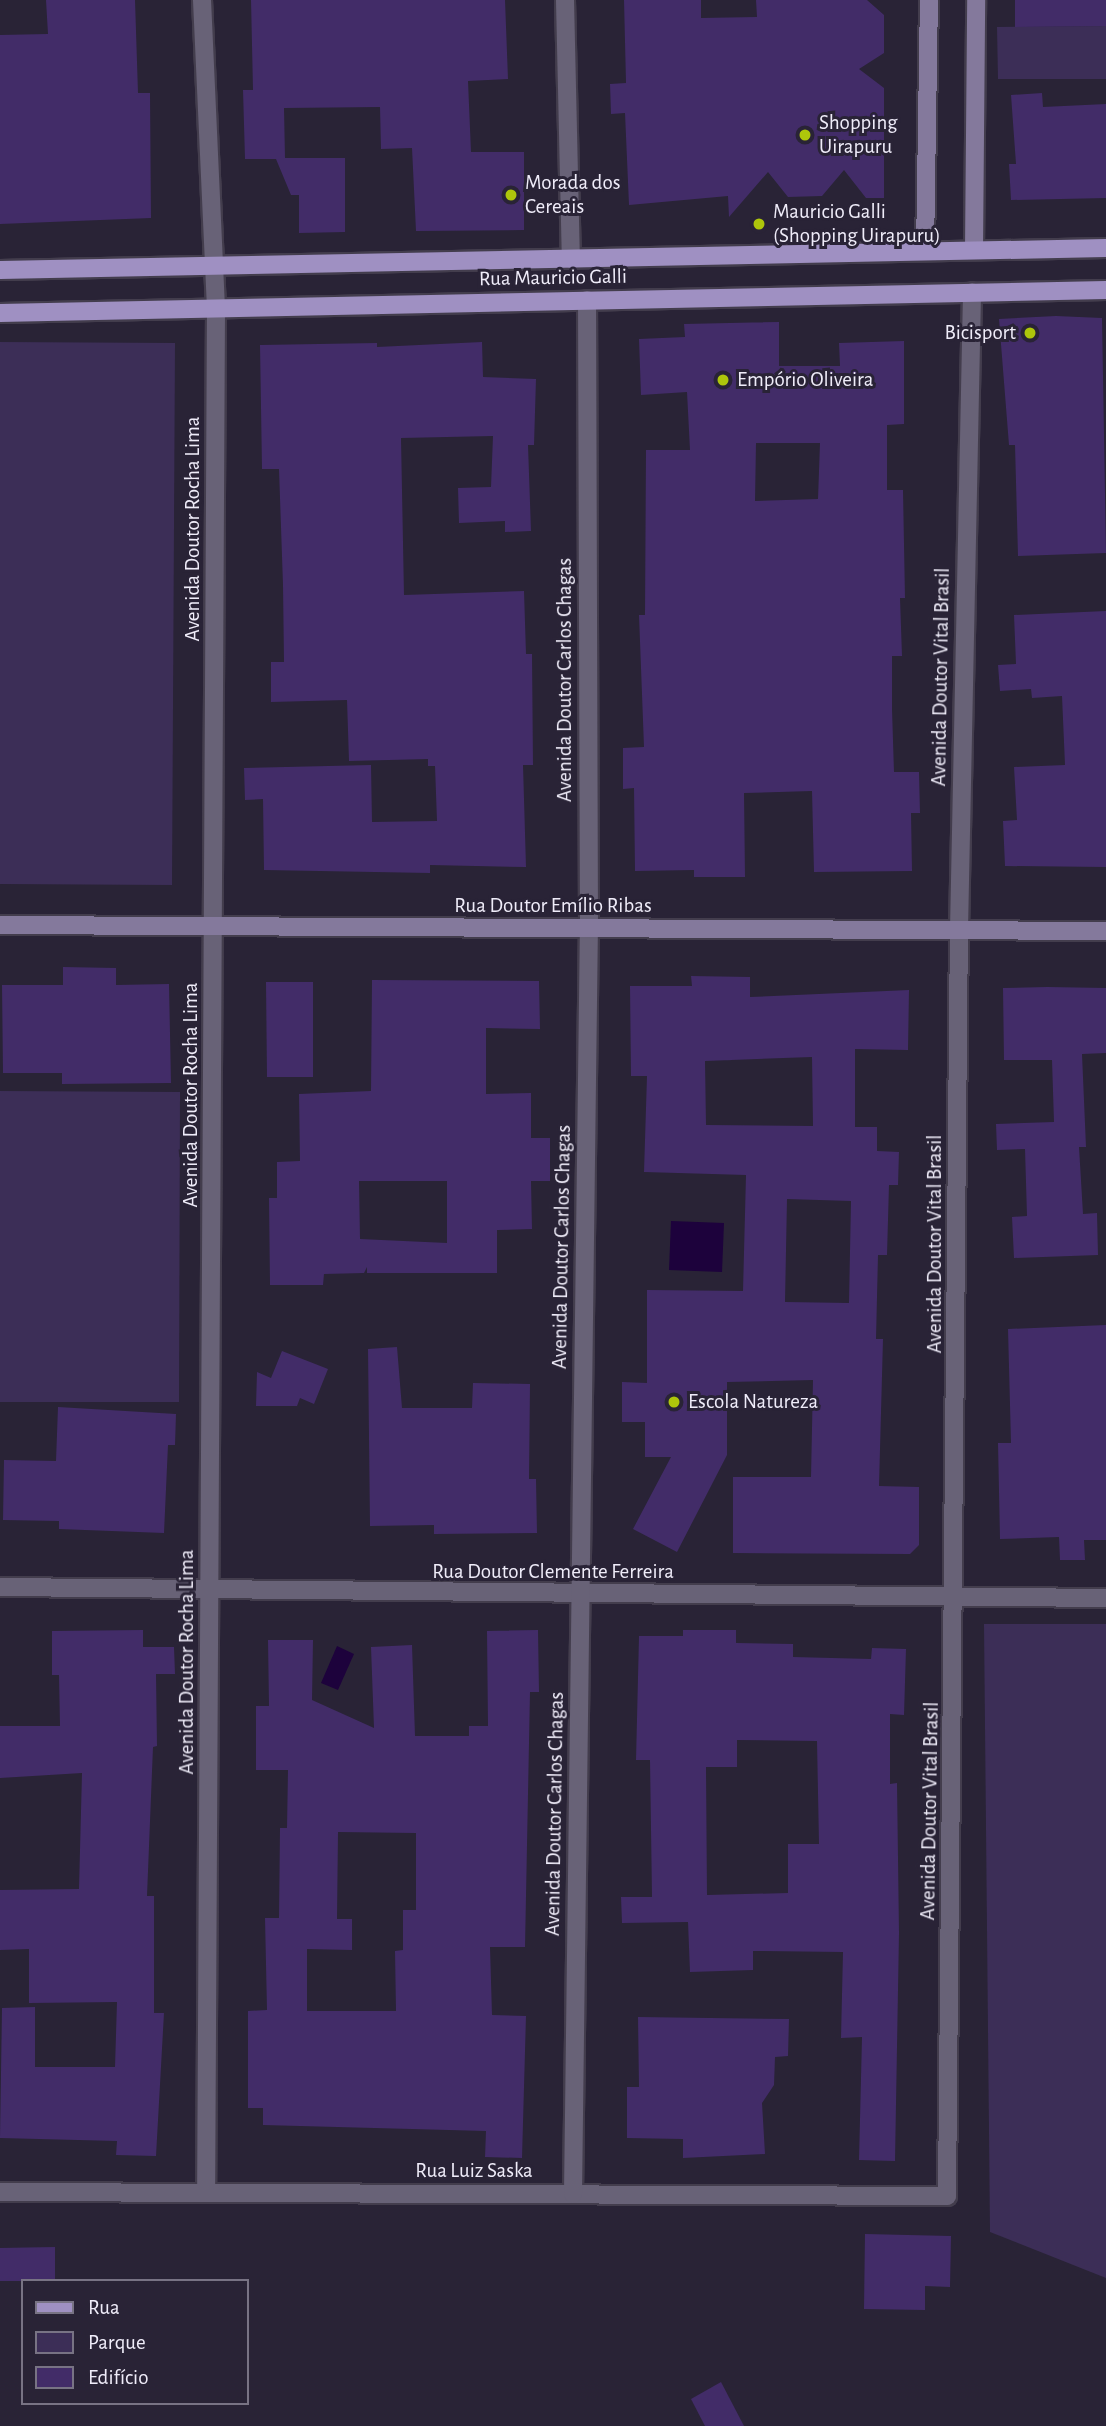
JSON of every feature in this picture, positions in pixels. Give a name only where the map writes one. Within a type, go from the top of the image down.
[{"type":"main road","name":"Rua Mauricio Galli","points":[[0,270],[1106,248]]},
{"type":"main road","name":"Rua Mauricio Galli","points":[[0,313],[1106,290]]},
{"type":"street","name":"Avenida Doutor Rocha Lima","points":[[202,0],[216,308],[215,929],[206,2192]]},
{"type":"street","points":[[565,0],[571,260]]},
{"type":"street","points":[[925,251],[929,0]]},
{"type":"street","points":[[974,250],[976,0]]},
{"type":"street","name":"Avenida Doutor Vital Brasil","points":[[947,2196],[956,1598],[959,930],[972,292]]},
{"type":"street","name":"Avenida Doutor Carlos Chagas","points":[[573,2194],[589,929],[587,300]]},
{"type":"street","name":"Rua Doutor Emílio Ribas","points":[[0,925],[215,929],[1106,932]]},
{"type":"street","name":"Rua Doutor Clemente Ferreira","points":[[0,1587],[211,1592],[1106,1598]]},
{"type":"street","name":"Rua Luiz Saska","points":[[0,2192],[947,2196]]},
{"type":"green space","points":[[1106,26],[1106,79],[998,79],[997,27]]},
{"type":"green space","points":[[0,342],[175,343],[172,885],[0,884]]},
{"type":"green space","points":[[0,1091],[180,1092],[179,1402],[0,1402]]},
{"type":"green space","points":[[984,1624],[1106,1624],[1106,2278],[990,2232]]},
{"type":"shaded area","points":[[671,1221],[724,1223],[722,1272],[669,1270]]},
{"type":"shaded area","points":[[337,1646],[354,1654],[338,1690],[321,1683]]},
{"type":"building","points":[[46,0],[135,0],[138,93],[150,93],[151,218],[0,224],[0,35],[48,34]]},
{"type":"building","points":[[251,0],[505,0],[508,79],[468,81],[471,152],[524,152],[524,230],[416,231],[412,148],[381,149],[380,107],[284,108],[285,158],[345,158],[345,232],[299,233],[299,195],[291,195],[276,159],[245,159],[243,90],[253,90]]},
{"type":"building","points":[[624,0],[701,0],[701,18],[757,17],[756,0],[867,0],[884,15],[884,53],[859,69],[884,88],[884,198],[866,198],[844,170],[822,196],[788,197],[768,172],[729,217],[728,196],[629,205],[625,113],[611,114],[610,84],[626,83]]},
{"type":"building","points":[[1015,0],[1106,0],[1106,26],[1015,27]]},
{"type":"building","points":[[1042,93],[1043,107],[1106,104],[1106,198],[1011,200],[1009,164],[1016,164],[1011,95]]},
{"type":"building","points":[[1056,316],[1102,318],[1106,553],[1018,556],[1015,445],[1009,445],[999,319]]},
{"type":"building","points":[[779,322],[779,366],[840,366],[839,343],[904,341],[904,424],[887,425],[887,490],[903,490],[905,598],[900,598],[902,656],[892,656],[892,709],[894,772],[919,772],[920,813],[911,813],[912,871],[814,872],[812,791],[744,793],[745,877],[694,877],[694,870],[635,871],[634,788],[623,789],[623,748],[644,747],[639,615],[645,615],[646,450],[690,450],[687,392],[641,395],[639,339],[685,337],[684,324]],"holes":[[[756,443],[820,443],[818,499],[755,501]]]},
{"type":"building","points":[[482,342],[483,377],[536,379],[534,445],[528,445],[531,531],[505,532],[505,521],[459,523],[458,488],[491,487],[493,436],[401,438],[404,595],[524,591],[526,654],[532,654],[533,765],[523,765],[526,867],[430,865],[430,873],[264,870],[263,799],[245,800],[244,768],[371,765],[372,822],[437,821],[435,766],[428,766],[428,759],[349,761],[347,700],[271,702],[271,662],[284,662],[283,585],[279,469],[262,469],[260,345],[377,343],[377,347]]},
{"type":"building","points":[[1106,611],[1106,867],[1005,866],[1003,821],[1017,820],[1014,767],[1065,765],[1062,696],[1032,698],[1031,689],[1000,691],[998,665],[1016,664],[1014,615]]},
{"type":"building","points":[[63,967],[116,968],[116,985],[169,984],[171,1083],[62,1084],[62,1073],[3,1073],[2,985],[63,985]]},
{"type":"building","points":[[691,976],[750,977],[750,997],[909,990],[908,1050],[855,1049],[855,1127],[877,1127],[877,1151],[899,1152],[898,1185],[889,1185],[887,1255],[878,1255],[876,1339],[883,1339],[879,1486],[919,1487],[919,1545],[910,1554],[733,1553],[733,1477],[811,1477],[813,1380],[727,1382],[727,1455],[677,1552],[633,1529],[671,1457],[645,1457],[645,1422],[622,1422],[622,1382],[647,1383],[647,1290],[743,1291],[746,1175],[644,1172],[647,1076],[631,1076],[630,986],[692,986]],"holes":[[[812,1057],[813,1126],[706,1125],[705,1061]],[[787,1199],[851,1201],[849,1303],[785,1302]]]},
{"type":"building","points":[[372,980],[539,981],[540,1029],[486,1028],[486,1094],[531,1093],[531,1138],[550,1138],[550,1181],[531,1181],[532,1229],[497,1230],[497,1273],[367,1273],[367,1267],[364,1273],[324,1274],[323,1285],[270,1285],[269,1198],[277,1198],[277,1162],[300,1161],[299,1094],[371,1091]],"holes":[[[359,1181],[447,1181],[447,1243],[360,1239]]]},
{"type":"building","points":[[266,982],[313,982],[313,1077],[267,1077]]},
{"type":"building","points":[[1003,988],[1106,988],[1106,1053],[1082,1054],[1086,1147],[1079,1147],[1083,1214],[1097,1213],[1098,1255],[1014,1258],[1012,1217],[1027,1216],[1025,1149],[997,1150],[996,1124],[1054,1122],[1052,1060],[1004,1060]]},
{"type":"building","points":[[1106,1325],[1106,1540],[1084,1540],[1085,1560],[1060,1560],[1059,1537],[1000,1539],[998,1443],[1011,1443],[1008,1329]]},
{"type":"building","points":[[397,1347],[402,1408],[472,1408],[473,1383],[530,1384],[529,1479],[536,1479],[537,1533],[434,1534],[434,1525],[370,1526],[368,1349]]},
{"type":"building","points":[[282,1351],[328,1369],[314,1404],[300,1398],[297,1406],[256,1406],[257,1372],[271,1378]]},
{"type":"building","points":[[58,1407],[176,1414],[175,1445],[168,1445],[164,1533],[59,1529],[59,1521],[3,1520],[4,1460],[56,1461]]},
{"type":"building","points":[[143,1630],[143,1647],[174,1647],[175,1674],[156,1674],[157,1746],[153,1747],[147,1896],[154,1896],[154,2013],[164,2013],[156,2156],[116,2155],[117,2141],[0,2138],[2,2008],[35,2007],[35,2067],[115,2067],[117,2002],[29,2003],[29,1949],[0,1950],[0,1890],[79,1889],[82,1773],[0,1778],[0,1726],[60,1726],[59,1675],[52,1675],[52,1631]]},
{"type":"building","points":[[538,1630],[539,1692],[530,1692],[525,1947],[490,1947],[492,2015],[526,2016],[522,2158],[485,2157],[486,2131],[263,2125],[263,2108],[248,2108],[248,2011],[267,2010],[265,1918],[279,1918],[280,1828],[287,1828],[288,1770],[256,1770],[256,1706],[269,1706],[268,1640],[313,1640],[312,1700],[374,1728],[371,1647],[412,1645],[415,1736],[469,1736],[469,1726],[488,1726],[487,1631]],"holes":[[[338,1832],[416,1833],[416,1910],[403,1910],[403,1950],[395,1951],[396,2011],[307,2011],[307,1949],[352,1950],[352,1919],[337,1919]]]},
{"type":"building","points":[[683,1630],[736,1630],[736,1643],[793,1644],[793,1657],[871,1659],[872,1648],[906,1649],[904,1715],[890,1714],[890,1784],[897,1783],[899,1933],[895,2161],[859,2160],[862,2037],[841,2038],[843,1952],[753,1951],[753,1970],[690,1972],[688,1922],[622,1923],[621,1897],[652,1897],[650,1760],[636,1760],[639,1636],[683,1636]],"holes":[[[737,1740],[817,1741],[819,1844],[788,1844],[788,1893],[707,1895],[706,1767],[737,1767]]]},
{"type":"building","points":[[638,2017],[789,2019],[788,2056],[775,2057],[774,2085],[762,2103],[765,2154],[683,2158],[683,2139],[627,2138],[627,2087],[639,2087]]},
{"type":"building","points":[[865,2234],[951,2236],[950,2287],[925,2286],[925,2310],[864,2309]]},
{"type":"building","points":[[55,2247],[55,2279],[0,2281],[0,2248]]},
{"type":"building","points":[[721,2382],[744,2426],[705,2426],[691,2399]]},
{"type":"place","name":"Shopping Uirapuru","points":[[805,135]]},
{"type":"place","name":"Morada dos Cereais","points":[[511,195]]},
{"type":"place","name":"Mauricio Galli (Shopping Uirapuru)","points":[[759,224]]},
{"type":"place","name":"Bicisport","points":[[1030,333]]},
{"type":"place","name":"Empório Oliveira","points":[[723,380]]},
{"type":"place","name":"Escola Natureza","points":[[674,1402]]}]
